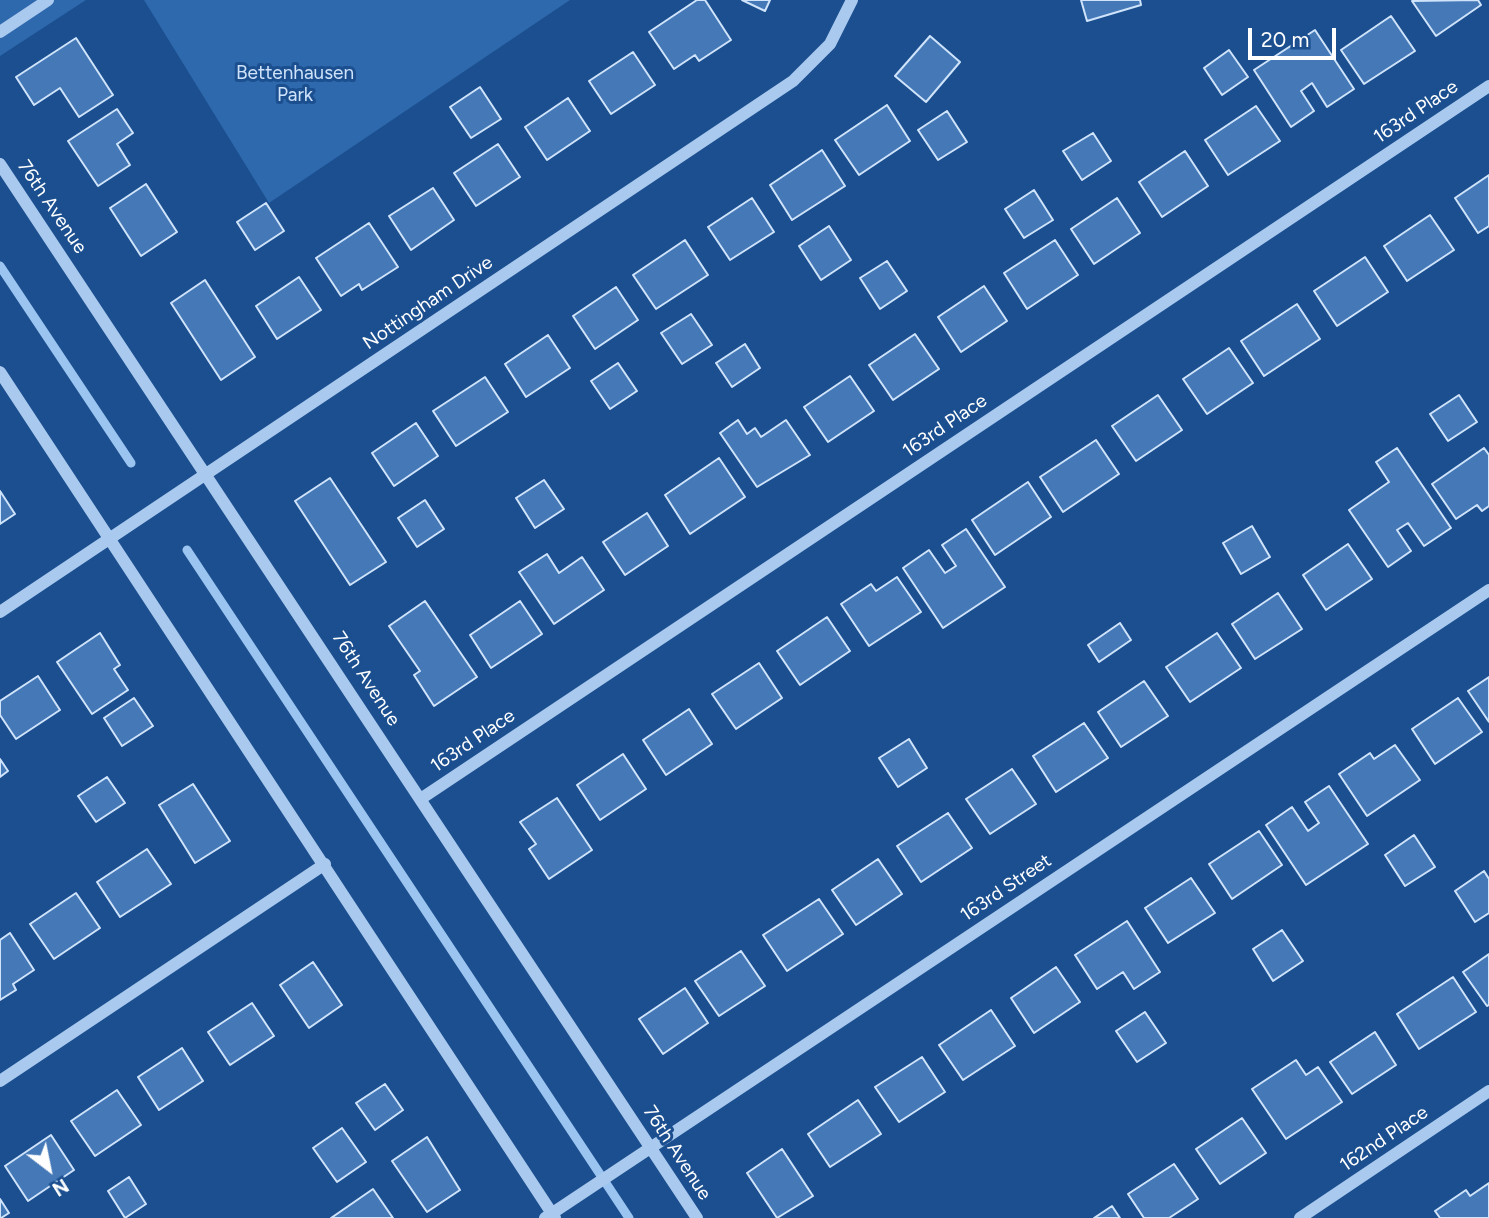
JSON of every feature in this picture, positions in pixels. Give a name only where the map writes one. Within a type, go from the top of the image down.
[{"type":"street","points":[[0,32],[48,0]]},
{"type":"street","name":"Nottingham Drive","points":[[0,612],[793,81],[830,44],[852,0]]},
{"type":"street","name":"163rd Place","points":[[422,798],[1489,86]]},
{"type":"street","name":"76th Avenue","points":[[1,168],[422,798],[696,1218]]},
{"type":"street","points":[[0,372],[325,864],[551,1216]]},
{"type":"street","name":"163rd Street","points":[[551,1216],[1489,590]]},
{"type":"street","points":[[0,1081],[325,864]]},
{"type":"street","name":"162nd Place","points":[[1300,1218],[1489,1091]]},
{"type":"green space","points":[[0,0],[86,0],[0,56]]},
{"type":"green space","name":"Bettenhausen Park","points":[[144,0],[570,0],[269,203]]},
{"type":"building","points":[[697,0],[705,0],[731,40],[699,61],[695,55],[674,69],[649,32]]},
{"type":"building","points":[[742,0],[770,0],[765,11]]},
{"type":"building","points":[[1081,0],[1140,0],[1141,5],[1087,21]]},
{"type":"building","points":[[1478,0],[1481,5],[1436,36],[1412,1]]},
{"type":"building","points":[[1391,16],[1415,51],[1364,84],[1341,50]]},
{"type":"building","points":[[1315,30],[1354,89],[1327,107],[1312,83],[1301,91],[1314,111],[1291,127],[1254,70]]},
{"type":"building","points":[[930,36],[960,62],[926,102],[895,76]]},
{"type":"building","points":[[76,38],[113,95],[79,117],[60,88],[34,105],[16,77]]},
{"type":"building","points":[[1229,50],[1248,77],[1222,95],[1204,68]]},
{"type":"building","points":[[633,52],[655,85],[611,114],[589,81]]},
{"type":"building","points":[[480,87],[501,119],[471,138],[450,107]]},
{"type":"building","points":[[568,98],[590,131],[547,160],[525,127]]},
{"type":"building","points":[[887,105],[910,141],[859,175],[835,140]]},
{"type":"building","points":[[1256,106],[1280,141],[1228,175],[1205,140]]},
{"type":"building","points":[[117,109],[133,133],[117,144],[130,165],[98,186],[68,141]]},
{"type":"building","points":[[947,111],[967,142],[938,160],[918,130]]},
{"type":"building","points":[[1093,133],[1111,161],[1082,180],[1063,151]]},
{"type":"building","points":[[498,144],[520,177],[476,206],[454,173]]},
{"type":"building","points":[[822,150],[845,186],[792,220],[770,185]]},
{"type":"building","points":[[1185,151],[1208,186],[1162,217],[1139,182]]},
{"type":"building","points":[[1489,175],[1489,226],[1478,233],[1455,198]]},
{"type":"building","points":[[146,184],[177,232],[141,256],[110,208]]},
{"type":"building","points":[[433,188],[454,220],[411,250],[389,216]]},
{"type":"building","points":[[1034,190],[1053,220],[1024,238],[1005,209]]},
{"type":"building","points":[[752,198],[774,232],[730,260],[708,227]]},
{"type":"building","points":[[1117,198],[1140,233],[1094,264],[1071,229]]},
{"type":"building","points":[[266,203],[284,231],[255,250],[237,222]]},
{"type":"building","points":[[1430,215],[1454,250],[1407,281],[1384,246]]},
{"type":"building","points":[[369,223],[398,267],[362,290],[359,284],[341,296],[316,258]]},
{"type":"building","points":[[829,226],[851,260],[821,280],[799,246]]},
{"type":"building","points":[[685,240],[708,275],[656,309],[633,275]]},
{"type":"building","points":[[1055,240],[1078,275],[1027,309],[1004,273]]},
{"type":"building","points":[[1365,257],[1388,292],[1337,326],[1314,291]]},
{"type":"building","points":[[887,261],[907,291],[880,309],[860,278]]},
{"type":"building","points":[[299,277],[321,310],[277,339],[256,306]]},
{"type":"building","points":[[205,280],[255,357],[221,380],[171,303]]},
{"type":"building","points":[[984,286],[1007,321],[961,352],[938,317]]},
{"type":"building","points":[[616,287],[638,320],[595,349],[573,316]]},
{"type":"building","points":[[1297,304],[1320,339],[1264,376],[1241,341]]},
{"type":"building","points":[[691,314],[712,345],[682,364],[661,333]]},
{"type":"building","points":[[915,334],[939,369],[893,400],[869,365]]},
{"type":"building","points":[[548,335],[570,368],[526,397],[505,364]]},
{"type":"building","points":[[745,344],[760,368],[732,387],[716,363]]},
{"type":"building","points":[[1229,348],[1253,383],[1207,414],[1183,379]]},
{"type":"building","points":[[618,363],[637,391],[610,409],[591,381]]},
{"type":"building","points":[[850,376],[874,411],[828,442],[804,407]]},
{"type":"building","points":[[485,377],[508,412],[456,446],[433,411]]},
{"type":"building","points":[[1158,395],[1182,430],[1136,461],[1112,426]]},
{"type":"building","points":[[1459,395],[1477,422],[1448,441],[1430,414]]},
{"type":"building","points":[[738,420],[747,434],[755,428],[761,437],[786,420],[810,455],[757,487],[720,433]]},
{"type":"building","points":[[416,423],[438,456],[394,486],[372,453]]},
{"type":"building","points":[[1096,440],[1119,474],[1063,512],[1040,477]]},
{"type":"building","points":[[1397,448],[1451,528],[1424,546],[1408,523],[1397,530],[1411,551],[1388,567],[1349,510],[1389,482],[1376,462]]},
{"type":"building","points":[[1484,448],[1489,455],[1489,506],[1482,511],[1477,505],[1456,519],[1432,484]]},
{"type":"building","points":[[719,458],[745,497],[690,534],[665,495]]},
{"type":"building","points":[[330,478],[386,562],[350,585],[295,501]]},
{"type":"building","points":[[544,480],[564,509],[535,528],[516,498]]},
{"type":"building","points":[[1028,482],[1051,517],[995,555],[972,520]]},
{"type":"building","points":[[0,491],[15,514],[0,524]]},
{"type":"building","points":[[425,500],[444,529],[417,547],[398,518]]},
{"type":"building","points":[[647,513],[668,546],[625,575],[603,542]]},
{"type":"building","points":[[1252,526],[1270,557],[1241,574],[1223,543]]},
{"type":"building","points":[[966,529],[1005,587],[943,628],[903,568],[929,550],[945,573],[956,566],[942,545]]},
{"type":"building","points":[[1348,544],[1372,579],[1326,610],[1303,575]]},
{"type":"building","points":[[547,554],[559,573],[582,557],[604,590],[554,624],[519,572]]},
{"type":"building","points":[[897,577],[921,612],[869,646],[841,604],[871,584],[876,591]]},
{"type":"building","points":[[1278,593],[1302,629],[1255,659],[1232,624]]},
{"type":"building","points":[[425,601],[477,677],[434,706],[414,675],[420,671],[389,626]]},
{"type":"building","points":[[520,601],[542,634],[491,668],[470,635]]},
{"type":"building","points":[[827,617],[850,651],[800,685],[777,651]]},
{"type":"building","points":[[1120,623],[1131,640],[1099,662],[1088,645]]},
{"type":"building","points":[[100,633],[120,665],[114,669],[128,690],[92,714],[57,662]]},
{"type":"building","points":[[1217,633],[1241,668],[1190,702],[1166,667]]},
{"type":"building","points":[[759,663],[782,698],[736,729],[712,694]]},
{"type":"building","points":[[38,676],[60,710],[16,739],[0,715],[0,701]]},
{"type":"building","points":[[1489,677],[1489,722],[1468,691]]},
{"type":"building","points":[[1144,681],[1168,716],[1121,747],[1098,712]]},
{"type":"building","points":[[134,698],[153,726],[122,746],[104,718]]},
{"type":"building","points":[[1458,698],[1482,732],[1435,764],[1412,729]]},
{"type":"building","points":[[689,709],[712,744],[666,775],[643,740]]},
{"type":"building","points":[[1084,723],[1108,758],[1056,792],[1033,756]]},
{"type":"building","points":[[909,739],[927,768],[898,787],[879,758]]},
{"type":"building","points":[[1395,745],[1420,780],[1367,816],[1339,774],[1370,753],[1374,759]]},
{"type":"building","points":[[623,754],[646,789],[600,820],[577,785]]},
{"type":"building","points":[[0,759],[8,771],[0,777]]},
{"type":"building","points":[[1012,769],[1036,804],[990,834],[966,799]]},
{"type":"building","points":[[107,777],[125,803],[96,822],[78,796]]},
{"type":"building","points":[[193,784],[230,841],[195,863],[159,805]]},
{"type":"building","points":[[1329,786],[1368,844],[1306,885],[1266,825],[1292,807],[1308,831],[1319,823],[1305,802]]},
{"type":"building","points":[[557,798],[592,850],[549,879],[529,849],[536,844],[520,822]]},
{"type":"building","points":[[948,813],[972,848],[921,882],[897,846]]},
{"type":"building","points":[[1259,831],[1282,865],[1232,899],[1209,864]]},
{"type":"building","points":[[1414,835],[1435,867],[1405,886],[1385,855]]},
{"type":"building","points":[[147,849],[171,884],[120,917],[97,882]]},
{"type":"building","points":[[878,859],[902,894],[856,925],[832,890]]},
{"type":"building","points":[[1484,871],[1489,879],[1489,913],[1475,922],[1455,891]]},
{"type":"building","points":[[1191,878],[1215,913],[1168,943],[1145,908]]},
{"type":"building","points":[[76,893],[100,928],[54,959],[30,924]]},
{"type":"building","points":[[819,899],[843,934],[787,971],[763,935]]},
{"type":"building","points":[[1127,921],[1160,972],[1134,989],[1123,972],[1097,989],[1075,955]]},
{"type":"building","points":[[1282,930],[1303,961],[1273,981],[1253,949]]},
{"type":"building","points":[[10,933],[34,970],[13,984],[16,990],[0,1000],[0,940]]},
{"type":"building","points":[[741,951],[765,986],[719,1016],[695,981]]},
{"type":"building","points":[[1489,954],[1489,1005],[1487,1006],[1463,972]]},
{"type":"building","points":[[313,962],[342,1005],[309,1028],[280,985]]},
{"type":"building","points":[[1056,967],[1080,1002],[1034,1033],[1011,998]]},
{"type":"building","points":[[1453,977],[1476,1012],[1419,1049],[1397,1014]]},
{"type":"building","points":[[685,988],[708,1023],[663,1054],[639,1019]]},
{"type":"building","points":[[252,1003],[274,1036],[230,1065],[208,1032]]},
{"type":"building","points":[[991,1010],[1015,1046],[963,1080],[939,1045]]},
{"type":"building","points":[[1145,1012],[1166,1043],[1137,1062],[1116,1031]]},
{"type":"building","points":[[1375,1032],[1396,1065],[1352,1094],[1330,1062]]},
{"type":"building","points":[[182,1048],[203,1081],[159,1110],[138,1077]]},
{"type":"building","points":[[922,1057],[945,1092],[899,1122],[875,1087]]},
{"type":"building","points":[[1296,1060],[1306,1075],[1318,1067],[1342,1102],[1286,1139],[1252,1089]]},
{"type":"building","points":[[385,1084],[403,1110],[375,1130],[356,1103]]},
{"type":"building","points":[[117,1090],[141,1125],[95,1156],[71,1121]]},
{"type":"building","points":[[858,1100],[881,1134],[830,1167],[808,1134]]},
{"type":"building","points":[[1242,1118],[1266,1153],[1220,1184],[1196,1149]]},
{"type":"building","points":[[342,1128],[366,1162],[337,1182],[313,1148]]},
{"type":"building","points":[[51,1135],[74,1170],[28,1201],[5,1166]]},
{"type":"building","points":[[427,1137],[460,1190],[427,1212],[392,1161]]},
{"type":"building","points":[[782,1149],[813,1196],[777,1218],[747,1173]]},
{"type":"building","points":[[1174,1164],[1198,1199],[1169,1218],[1144,1218],[1128,1194]]},
{"type":"building","points":[[129,1177],[146,1204],[125,1218],[108,1191]]},
{"type":"building","points":[[1489,1183],[1489,1218],[1440,1218],[1435,1211],[1466,1190],[1470,1196]]},
{"type":"building","points":[[373,1189],[393,1218],[331,1218]]},
{"type":"building","points":[[0,1199],[9,1213],[1,1218],[0,1218]]},
{"type":"building","points":[[1112,1206],[1120,1218],[1094,1218]]},
{"type":"waterway","points":[[0,266],[131,463]]},
{"type":"waterway","points":[[187,550],[629,1218]]}]
